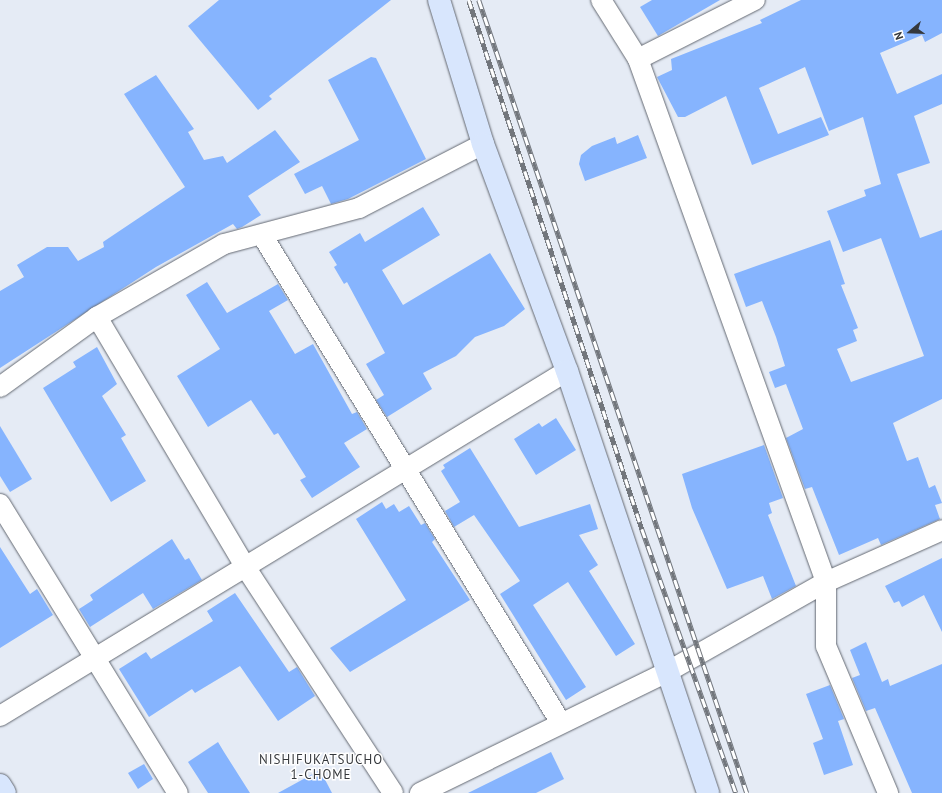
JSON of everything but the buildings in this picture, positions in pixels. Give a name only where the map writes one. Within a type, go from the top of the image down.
[{"type":"street","points":[[439,0],[483,144],[566,371],[665,673],[708,793]]},
{"type":"street","points":[[601,0],[638,59],[826,582],[826,646],[888,793]]},
{"type":"street","points":[[638,59],[755,0]]},
{"type":"street","points":[[0,387],[96,318],[224,244],[359,208],[483,144]]},
{"type":"street","points":[[262,235],[561,723]]},
{"type":"street","points":[[96,318],[244,565],[393,793]]},
{"type":"street","points":[[0,716],[244,565],[566,371]]},
{"type":"street","points":[[0,504],[96,657],[178,793]]},
{"type":"street","points":[[420,793],[665,673],[826,582],[942,530]]},
{"type":"street","points":[[0,785],[5,793]]},
{"type":"railway","points":[[469,0],[642,529],[736,793]]},
{"type":"railway","points":[[479,0],[747,793]]},
{"type":"district","name":"NISHIFUKATSUCHO 1-CHOME","points":[[321,768]]}]
